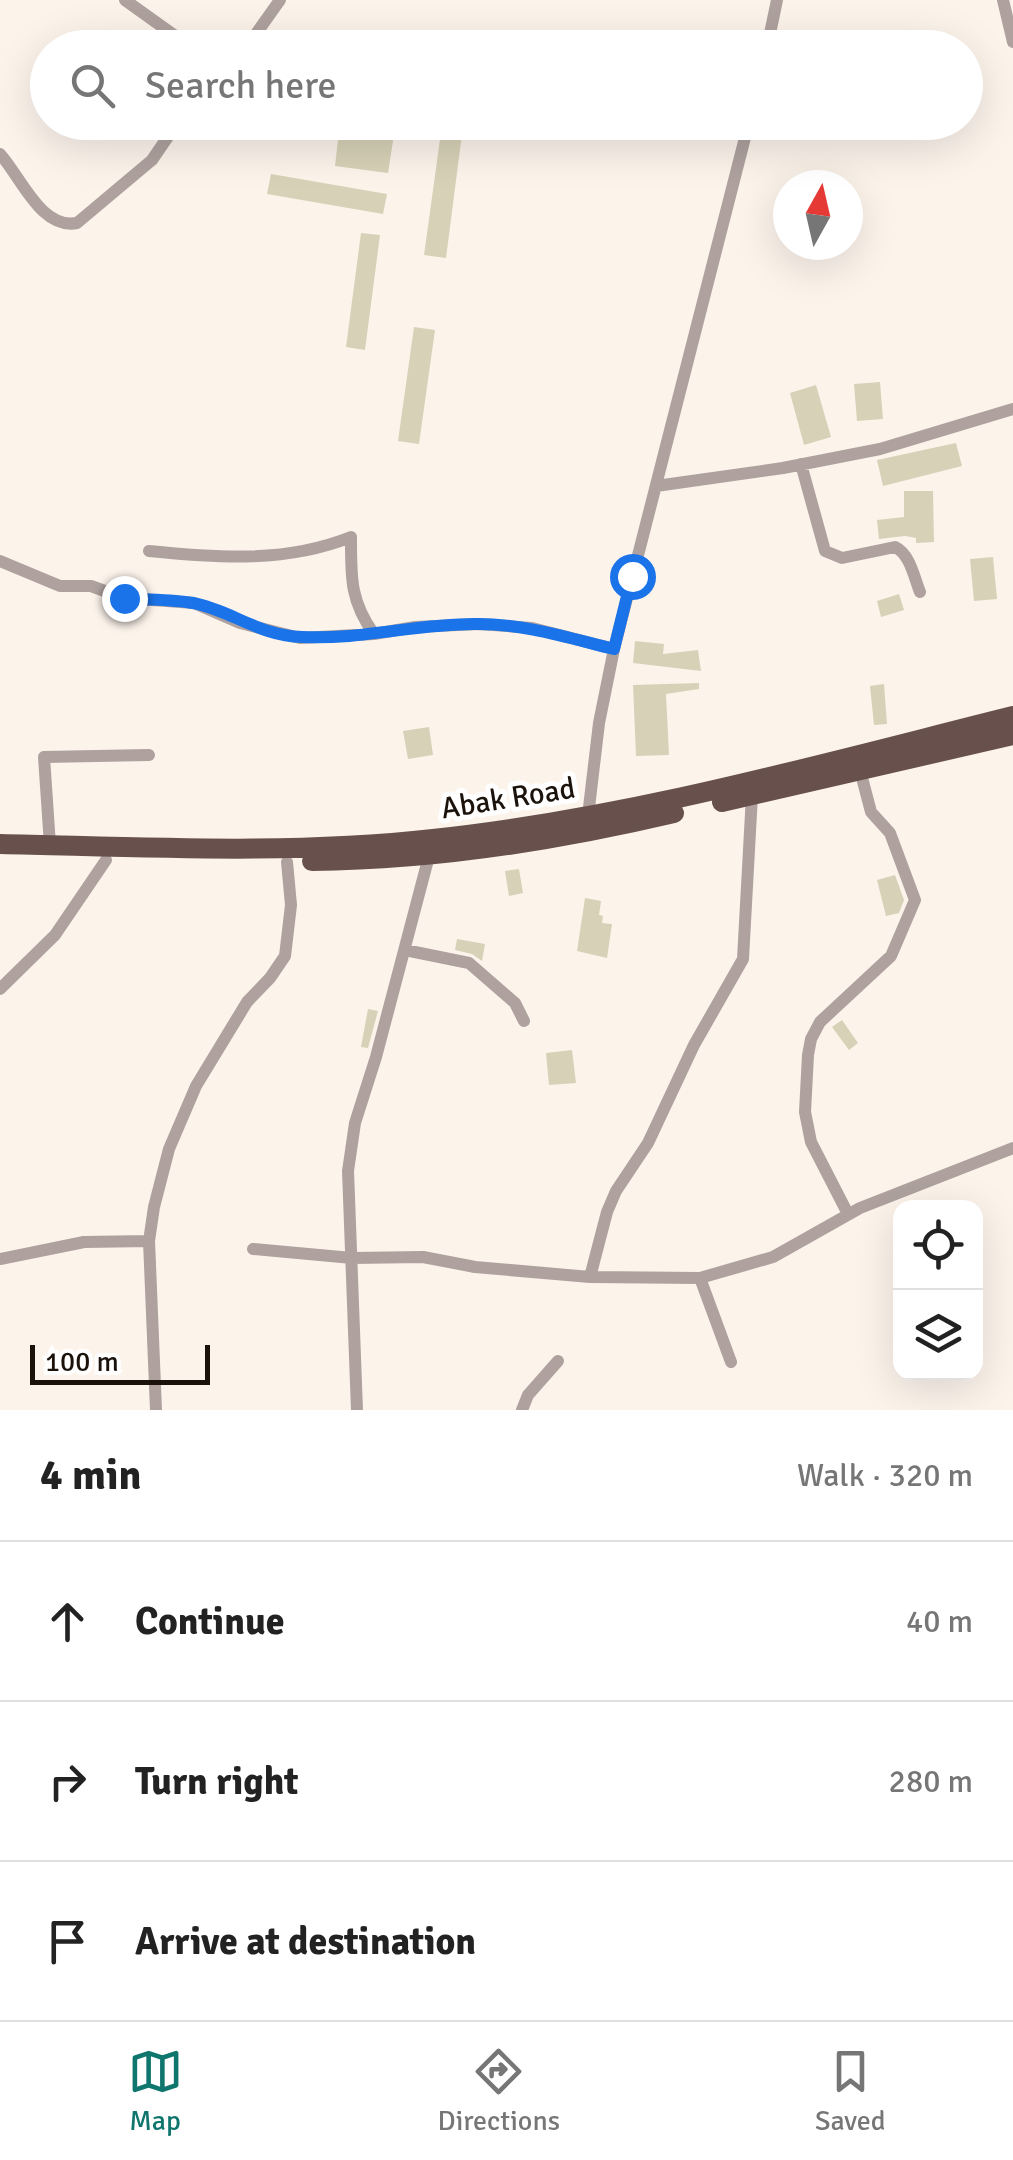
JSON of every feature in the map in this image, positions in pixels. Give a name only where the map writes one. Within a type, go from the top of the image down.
[{"type":"highway","name":"Abak Road","points":[[0,858],[50,851],[310,849],[446,838],[658,803],[1013,716]]},
{"type":"highway","name":"Abak Road","points":[[0,844],[106,860],[288,862],[429,856],[626,824],[1013,735]]},
{"type":"street","points":[[125,0],[167,30]]},
{"type":"street","points":[[259,30],[280,0]]},
{"type":"street","points":[[771,30],[777,0]]},
{"type":"street","points":[[1003,0],[1013,42]]},
{"type":"street","points":[[0,154],[42,210],[54,222],[66,225],[76,223],[152,160],[166,140]]},
{"type":"street","points":[[588,816],[599,723],[614,649],[744,140]]},
{"type":"street","points":[[656,486],[880,448],[1013,409]]},
{"type":"street","points":[[801,464],[825,550],[842,558],[895,546],[907,559],[920,592]]},
{"type":"street","points":[[149,551],[294,555],[352,537],[353,594],[360,615],[374,634]]},
{"type":"street","points":[[0,561],[60,586],[91,586],[124,598],[194,603],[273,633],[300,638],[478,624],[532,628],[614,649]]},
{"type":"street","points":[[50,851],[44,757],[150,754]]},
{"type":"street","points":[[848,1214],[811,1142],[806,1112],[812,1038],[831,1010],[891,956],[914,900],[890,833],[871,812],[860,770]]},
{"type":"street","points":[[590,1277],[616,1191],[648,1143],[694,1045],[743,959],[752,795]]},
{"type":"street","points":[[358,1410],[348,1171],[355,1123],[429,856]]},
{"type":"street","points":[[0,989],[55,935],[106,860]]},
{"type":"street","points":[[156,1410],[151,1218],[169,1149],[196,1086],[247,1002],[284,956],[291,905],[288,862]]},
{"type":"street","points":[[405,950],[469,962],[515,1003],[524,1022]]},
{"type":"street","points":[[252,1249],[352,1258],[423,1258],[475,1268],[590,1277],[700,1278],[773,1258],[848,1214],[1013,1148]]},
{"type":"street","points":[[0,1259],[84,1242],[149,1241]]},
{"type":"street","points":[[700,1278],[731,1362]]},
{"type":"street","points":[[522,1410],[528,1394],[558,1361]]},
{"type":"building","points":[[338,140],[393,140],[388,173],[335,166]]},
{"type":"building","points":[[440,140],[461,140],[446,258],[424,255]]},
{"type":"building","points":[[271,174],[387,194],[383,214],[267,194]]},
{"type":"building","points":[[361,233],[380,235],[365,350],[346,347]]},
{"type":"building","points":[[414,327],[435,330],[419,444],[398,441]]},
{"type":"building","points":[[880,382],[883,419],[857,421],[854,384]]},
{"type":"building","points":[[816,385],[831,437],[804,445],[790,393]]},
{"type":"building","points":[[956,443],[962,466],[883,486],[877,460]]},
{"type":"building","points":[[904,491],[933,491],[934,542],[916,543],[916,538],[905,536],[879,539],[877,520],[904,517]]},
{"type":"building","points":[[993,557],[997,599],[974,601],[970,559]]},
{"type":"building","points":[[899,594],[904,610],[881,617],[877,601]]},
{"type":"building","points":[[635,641],[664,644],[663,654],[698,650],[701,671],[633,663]]},
{"type":"building","points":[[699,683],[699,689],[666,694],[669,755],[636,756],[633,685]]},
{"type":"building","points":[[884,684],[887,724],[874,725],[870,686]]},
{"type":"building","points":[[429,727],[433,755],[408,759],[403,731]]},
{"type":"building","points":[[519,869],[523,893],[509,896],[505,871]]},
{"type":"building","points":[[895,875],[904,900],[899,913],[886,916],[877,880]]},
{"type":"building","points":[[585,898],[601,901],[602,923],[612,924],[607,958],[577,951]]},
{"type":"building","points":[[457,939],[485,944],[482,961],[455,950]]},
{"type":"building","points":[[368,1009],[378,1011],[368,1048],[361,1047]]},
{"type":"building","points":[[842,1020],[858,1043],[849,1050],[832,1027]]},
{"type":"building","points":[[572,1050],[576,1083],[549,1085],[546,1053]]},
{"type":"route","points":[[124,598],[194,603],[240,623],[300,638],[478,624],[532,628],[614,649],[632,576]]}]
